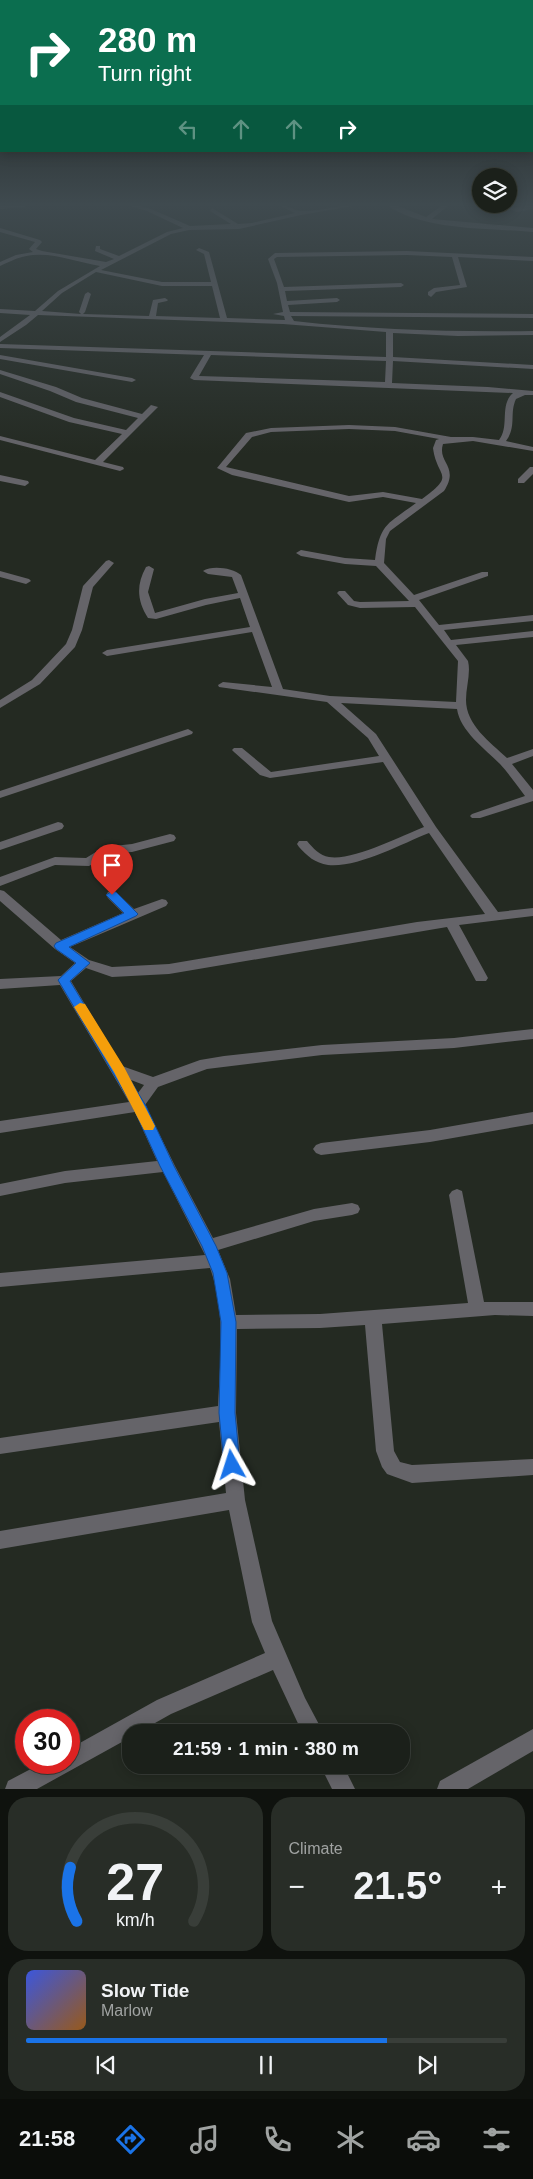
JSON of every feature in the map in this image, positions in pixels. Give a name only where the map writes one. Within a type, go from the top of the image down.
[{"type":"street","points":[[0,340],[67,287]]},
{"type":"street","points":[[215,287],[223,317]]},
{"type":"street","points":[[288,319],[282,289],[318,287]]},
{"type":"street","points":[[431,295],[432,291],[454,287]]},
{"type":"street","points":[[82,312],[88,294]]},
{"type":"street","points":[[152,316],[155,300],[165,300]]},
{"type":"street","points":[[285,303],[337,300]]},
{"type":"street","points":[[0,311],[443,324],[533,333]]},
{"type":"street","points":[[38,312],[82,312],[152,316]]},
{"type":"street","points":[[288,319],[328,327],[390,329],[533,316]]},
{"type":"street","points":[[388,384],[391,360],[390,329]]},
{"type":"street","points":[[0,346],[533,367]]},
{"type":"street","points":[[208,355],[194,378],[388,384],[506,391],[518,394],[533,393]]},
{"type":"street","points":[[0,357],[132,380]]},
{"type":"street","points":[[0,372],[53,389],[79,400],[144,417]]},
{"type":"street","points":[[0,394],[72,420],[128,433]]},
{"type":"street","points":[[501,443],[508,433],[511,399],[518,394]]},
{"type":"street","points":[[97,463],[154,407]]},
{"type":"street","points":[[422,502],[382,495],[375,495],[360,500],[349,499],[235,473],[221,468],[249,435],[271,430],[349,427],[395,430],[452,440],[501,443],[533,449]]},
{"type":"street","points":[[0,438],[120,469]]},
{"type":"street","points":[[452,440],[442,441],[437,446],[448,477],[446,483],[441,489],[386,530],[382,539],[379,563],[385,572],[415,602],[437,628],[464,665],[462,706],[468,724],[505,762],[533,797],[476,816]]},
{"type":"street","points":[[521,481],[533,469]]},
{"type":"street","points":[[0,478],[24,483]]},
{"type":"street","points":[[301,553],[379,563]]},
{"type":"street","points":[[0,705],[36,682],[71,645],[77,630],[88,586],[109,563]]},
{"type":"street","points":[[149,569],[142,592],[151,616],[243,594]]},
{"type":"street","points":[[208,570],[234,573],[279,691]]},
{"type":"street","points":[[0,574],[26,581]]},
{"type":"street","points":[[342,593],[351,603],[360,605],[415,602],[485,574]]},
{"type":"street","points":[[437,628],[533,618]]},
{"type":"street","points":[[108,653],[255,629]]},
{"type":"street","points":[[449,643],[533,634]]},
{"type":"street","points":[[223,685],[330,699],[462,706]]},
{"type":"street","points":[[330,699],[368,732],[431,828],[493,916]]},
{"type":"street","points":[[0,796],[188,732]]},
{"type":"street","points":[[238,750],[264,773],[270,775],[385,758]]},
{"type":"street","points":[[505,762],[533,752]]},
{"type":"street","points":[[0,846],[58,826]]},
{"type":"street","points":[[303,844],[313,855],[330,862],[346,860],[431,828]]},
{"type":"street","points":[[0,882],[55,861],[89,862],[108,850],[132,848],[170,838]]},
{"type":"street","points":[[0,894],[60,946],[84,963],[112,972],[169,969],[450,921],[533,912]]},
{"type":"street","points":[[112,895],[132,914]]},
{"type":"street","points":[[60,946],[132,914],[162,903]]},
{"type":"street","points":[[450,921],[481,978]]},
{"type":"street","points":[[0,984],[64,980],[84,963]]},
{"type":"street","points":[[64,980],[139,1105],[222,1279],[229,1322],[227,1413],[236,1500],[262,1622],[309,1724]]},
{"type":"street","points":[[0,1127],[139,1105],[153,1083],[205,1064],[322,1050],[454,1043],[533,1034]]},
{"type":"street","points":[[119,1070],[153,1083]]},
{"type":"street","points":[[321,1149],[430,1136],[533,1118]]},
{"type":"street","points":[[0,1190],[65,1178],[167,1166]]},
{"type":"street","points":[[457,1195],[477,1310]]},
{"type":"street","points":[[0,1280],[211,1254],[314,1215],[352,1209]]},
{"type":"street","points":[[229,1322],[320,1321],[477,1310],[533,1309]]},
{"type":"street","points":[[373,1318],[385,1451],[388,1462],[396,1471],[412,1474],[533,1467]]},
{"type":"street","points":[[0,1446],[227,1413]]},
{"type":"street","points":[[0,1540],[236,1500]]},
{"type":"street","points":[[80,1755],[164,1707],[277,1658]]},
{"type":"street","points":[[448,1789],[533,1739]]},
{"type":"street","points":[[16,1789],[45,1774]]},
{"type":"street","points":[[336,1774],[344,1789]]},
{"type":"slow traffic","points":[[80,1007],[119,1070],[148,1126]]},
{"type":"route","points":[[112,895],[132,914],[60,946],[84,963],[64,980],[139,1106],[167,1166],[209,1246],[220,1273],[229,1322],[227,1413],[232,1465]]}]
